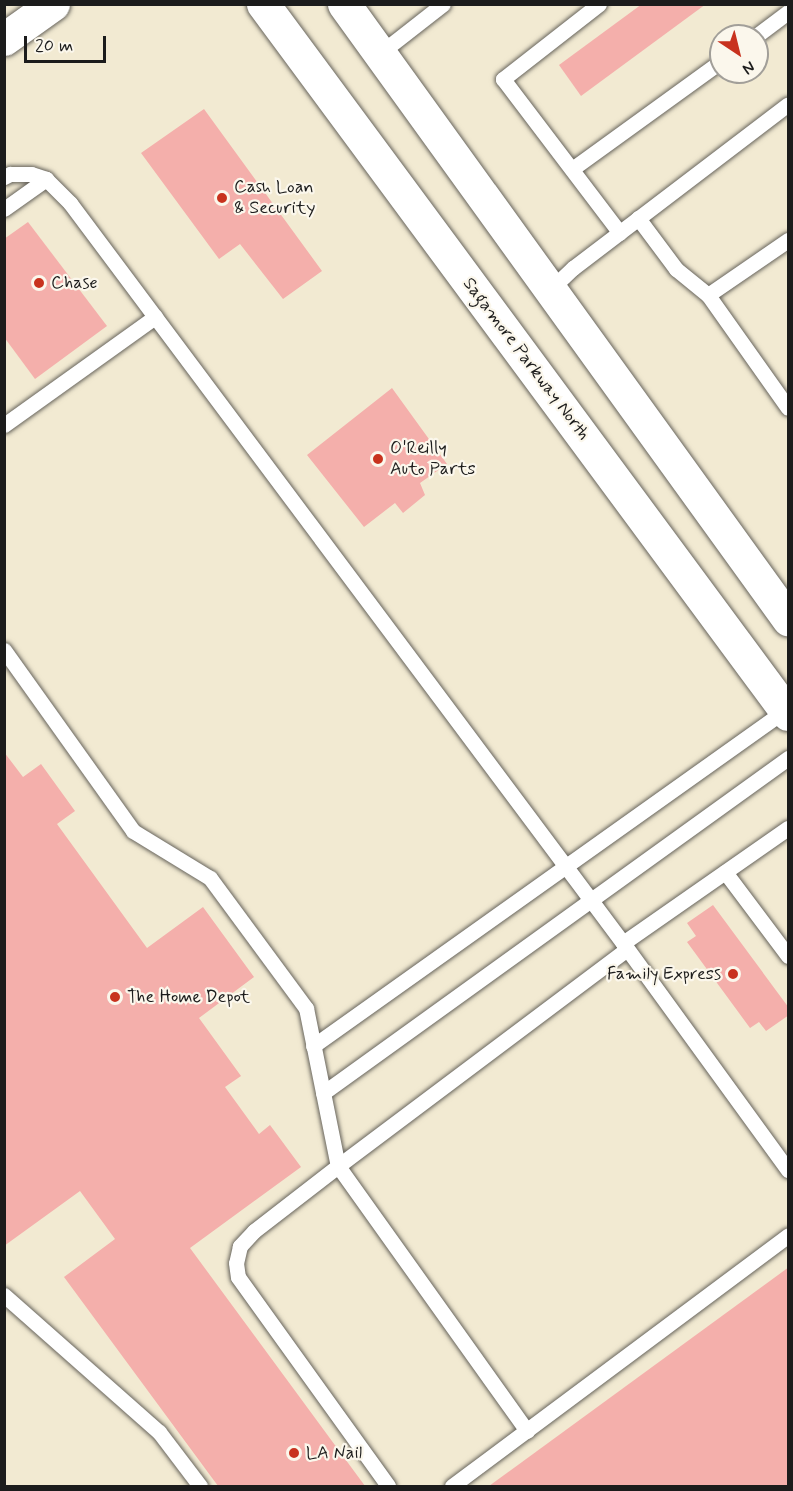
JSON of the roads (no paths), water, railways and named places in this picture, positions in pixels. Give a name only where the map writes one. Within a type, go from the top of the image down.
[{"type":"main road","points":[[4,39],[53,4]]},
{"type":"main road","name":"Sagamore Parkway North","points":[[263,4],[788,711]]},
{"type":"main road","points":[[344,4],[789,619]]},
{"type":"lane","points":[[379,54],[443,4]]},
{"type":"lane","points":[[599,4],[503,79],[620,233]]},
{"type":"lane","points":[[769,27],[789,12]]},
{"type":"lane","points":[[572,169],[709,70]]},
{"type":"lane","points":[[550,290],[573,268],[789,104]]},
{"type":"lane","points":[[4,177],[10,174],[31,174],[46,179],[70,203],[590,898],[789,1170]]},
{"type":"lane","points":[[4,209],[46,179]]},
{"type":"lane","points":[[638,218],[676,269],[708,295],[789,408]]},
{"type":"lane","points":[[708,295],[789,240]]},
{"type":"lane","points":[[4,425],[155,317]]},
{"type":"lane","points":[[4,650],[133,831],[210,878],[306,1008],[338,1166],[527,1431]]},
{"type":"lane","points":[[314,1046],[565,865],[788,711]]},
{"type":"lane","points":[[323,1093],[590,898],[789,758]]},
{"type":"lane","points":[[388,1486],[238,1277],[236,1263],[240,1246],[254,1231],[625,946],[789,828]]},
{"type":"lane","points":[[725,873],[789,956]]},
{"type":"lane","points":[[452,1486],[789,1236]]},
{"type":"lane","points":[[4,1295],[159,1432],[200,1486]]},
{"type":"place","name":"Cash Loan & Security","points":[[222,198]]},
{"type":"place","name":"Chase","points":[[39,283]]},
{"type":"place","name":"O'Reilly Auto Parts","points":[[378,459]]},
{"type":"place","name":"Family Express","points":[[733,974]]},
{"type":"place","name":"The Home Depot","points":[[115,997]]},
{"type":"place","name":"LA Nail","points":[[294,1453]]}]
